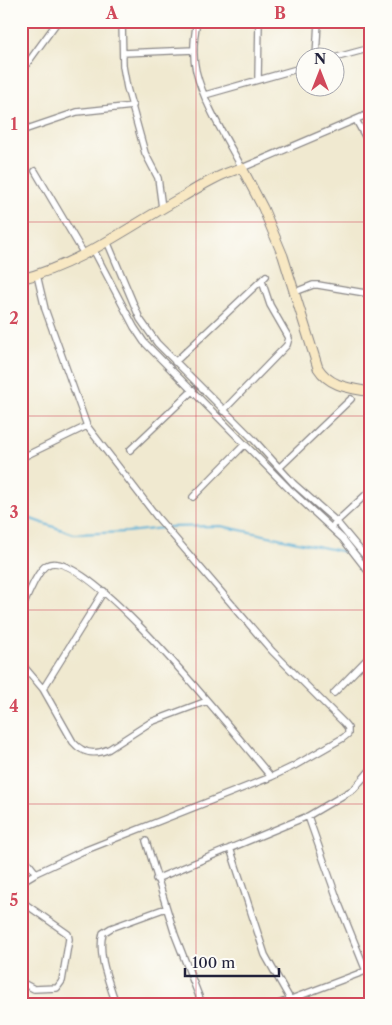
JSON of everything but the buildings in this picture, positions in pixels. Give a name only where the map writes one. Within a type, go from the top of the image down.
[{"type":"street","points":[[21,72],[58,21]]},
{"type":"street","points":[[122,21],[127,88],[145,153],[158,178],[162,208]]},
{"type":"street","points":[[198,21],[194,50],[196,70],[205,95],[264,208],[283,256],[315,361],[322,375],[334,383],[371,392]]},
{"type":"street","points":[[258,79],[259,21]]},
{"type":"street","points":[[317,48],[318,21]]},
{"type":"street","points":[[344,55],[371,48]]},
{"type":"street","points":[[123,53],[194,50]]},
{"type":"street","points":[[205,95],[294,69]]},
{"type":"street","points":[[21,131],[76,112],[133,106]]},
{"type":"street","points":[[21,279],[37,275],[84,254],[211,181],[371,113]]},
{"type":"street","points":[[356,120],[371,147]]},
{"type":"street","points":[[35,170],[84,254]]},
{"type":"street","points":[[107,241],[140,319],[157,343],[309,498],[336,521],[371,563]]},
{"type":"street","points":[[93,249],[134,328],[144,342],[289,489],[343,539],[371,575]]},
{"type":"street","points":[[21,882],[80,852],[271,777],[294,766],[348,734],[348,728],[259,636],[157,517],[86,426],[45,309],[37,275]]},
{"type":"street","points":[[175,362],[264,279],[267,299],[289,338],[289,342],[223,411]]},
{"type":"street","points":[[295,292],[318,285],[371,294]]},
{"type":"street","points":[[130,450],[192,390]]},
{"type":"street","points":[[280,467],[351,399]]},
{"type":"street","points":[[21,458],[86,426]]},
{"type":"street","points":[[194,497],[245,444]]},
{"type":"street","points":[[330,527],[371,490]]},
{"type":"street","points":[[21,611],[40,571],[46,565],[56,562],[78,572],[104,591],[134,620],[207,701],[271,777]]},
{"type":"street","points":[[44,689],[104,591]]},
{"type":"street","points":[[334,693],[371,655]]},
{"type":"street","points":[[21,663],[44,689],[73,742],[83,751],[93,753],[110,749],[152,722],[207,701]]},
{"type":"street","points":[[156,879],[308,816],[354,789],[371,770]]},
{"type":"street","points":[[278,1004],[368,970],[339,904],[308,816]]},
{"type":"street","points":[[146,841],[156,879],[202,1004]]},
{"type":"street","points":[[230,848],[265,955],[290,999]]},
{"type":"street","points":[[21,854],[36,873]]},
{"type":"street","points":[[21,901],[68,934],[69,939],[62,981],[57,988],[34,989],[21,982]]},
{"type":"street","points":[[116,1004],[105,966],[101,940],[103,932],[166,908]]},
{"type":"waterway","points":[[28,518],[74,534],[127,532],[163,528]]},
{"type":"waterway","points":[[167,527],[221,526],[350,553]]},
{"type":"waterway","points":[[367,548],[371,549]]}]
